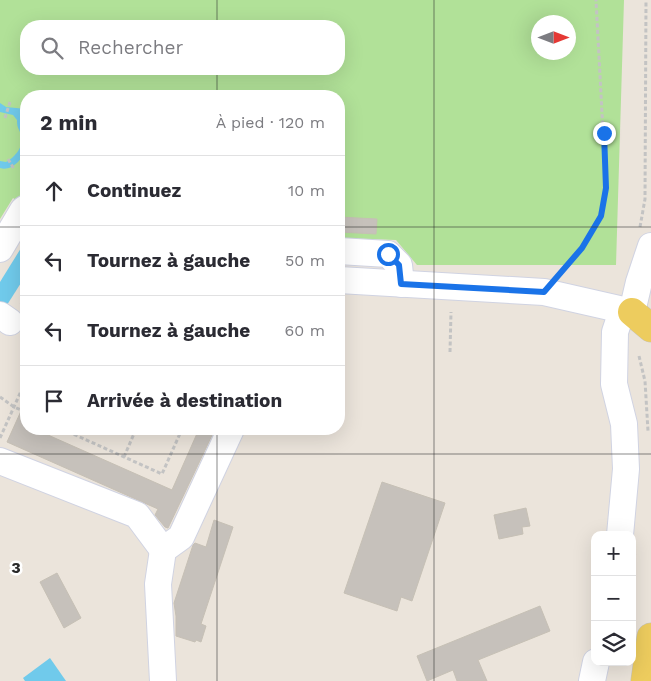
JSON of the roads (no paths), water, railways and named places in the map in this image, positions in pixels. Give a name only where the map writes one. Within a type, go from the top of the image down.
[{"type":"street","points":[[0,248],[20,215]]},
{"type":"street","points":[[641,320],[639,282],[645,239]]},
{"type":"street","points":[[345,251],[388,254],[399,265],[401,284]]},
{"type":"street","points":[[345,280],[544,292],[641,320]]},
{"type":"street","points":[[620,531],[626,470],[624,424],[614,384],[616,332],[619,320],[641,320]]},
{"type":"street","points":[[163,681],[158,584],[164,550],[181,538],[228,435]]},
{"type":"street","points":[[0,461],[137,516],[164,550]]},
{"type":"street","points":[[592,681],[595,666]]},
{"type":"water","points":[[0,103],[6,107],[20,108],[20,133],[17,120],[13,115],[0,112]]},
{"type":"water","points":[[20,147],[20,159],[16,164],[4,169],[0,168],[0,161],[6,162]]},
{"type":"water","points":[[20,250],[20,284],[0,316],[0,282]]},
{"type":"water","points":[[50,658],[66,681],[25,681],[23,678]]}]
